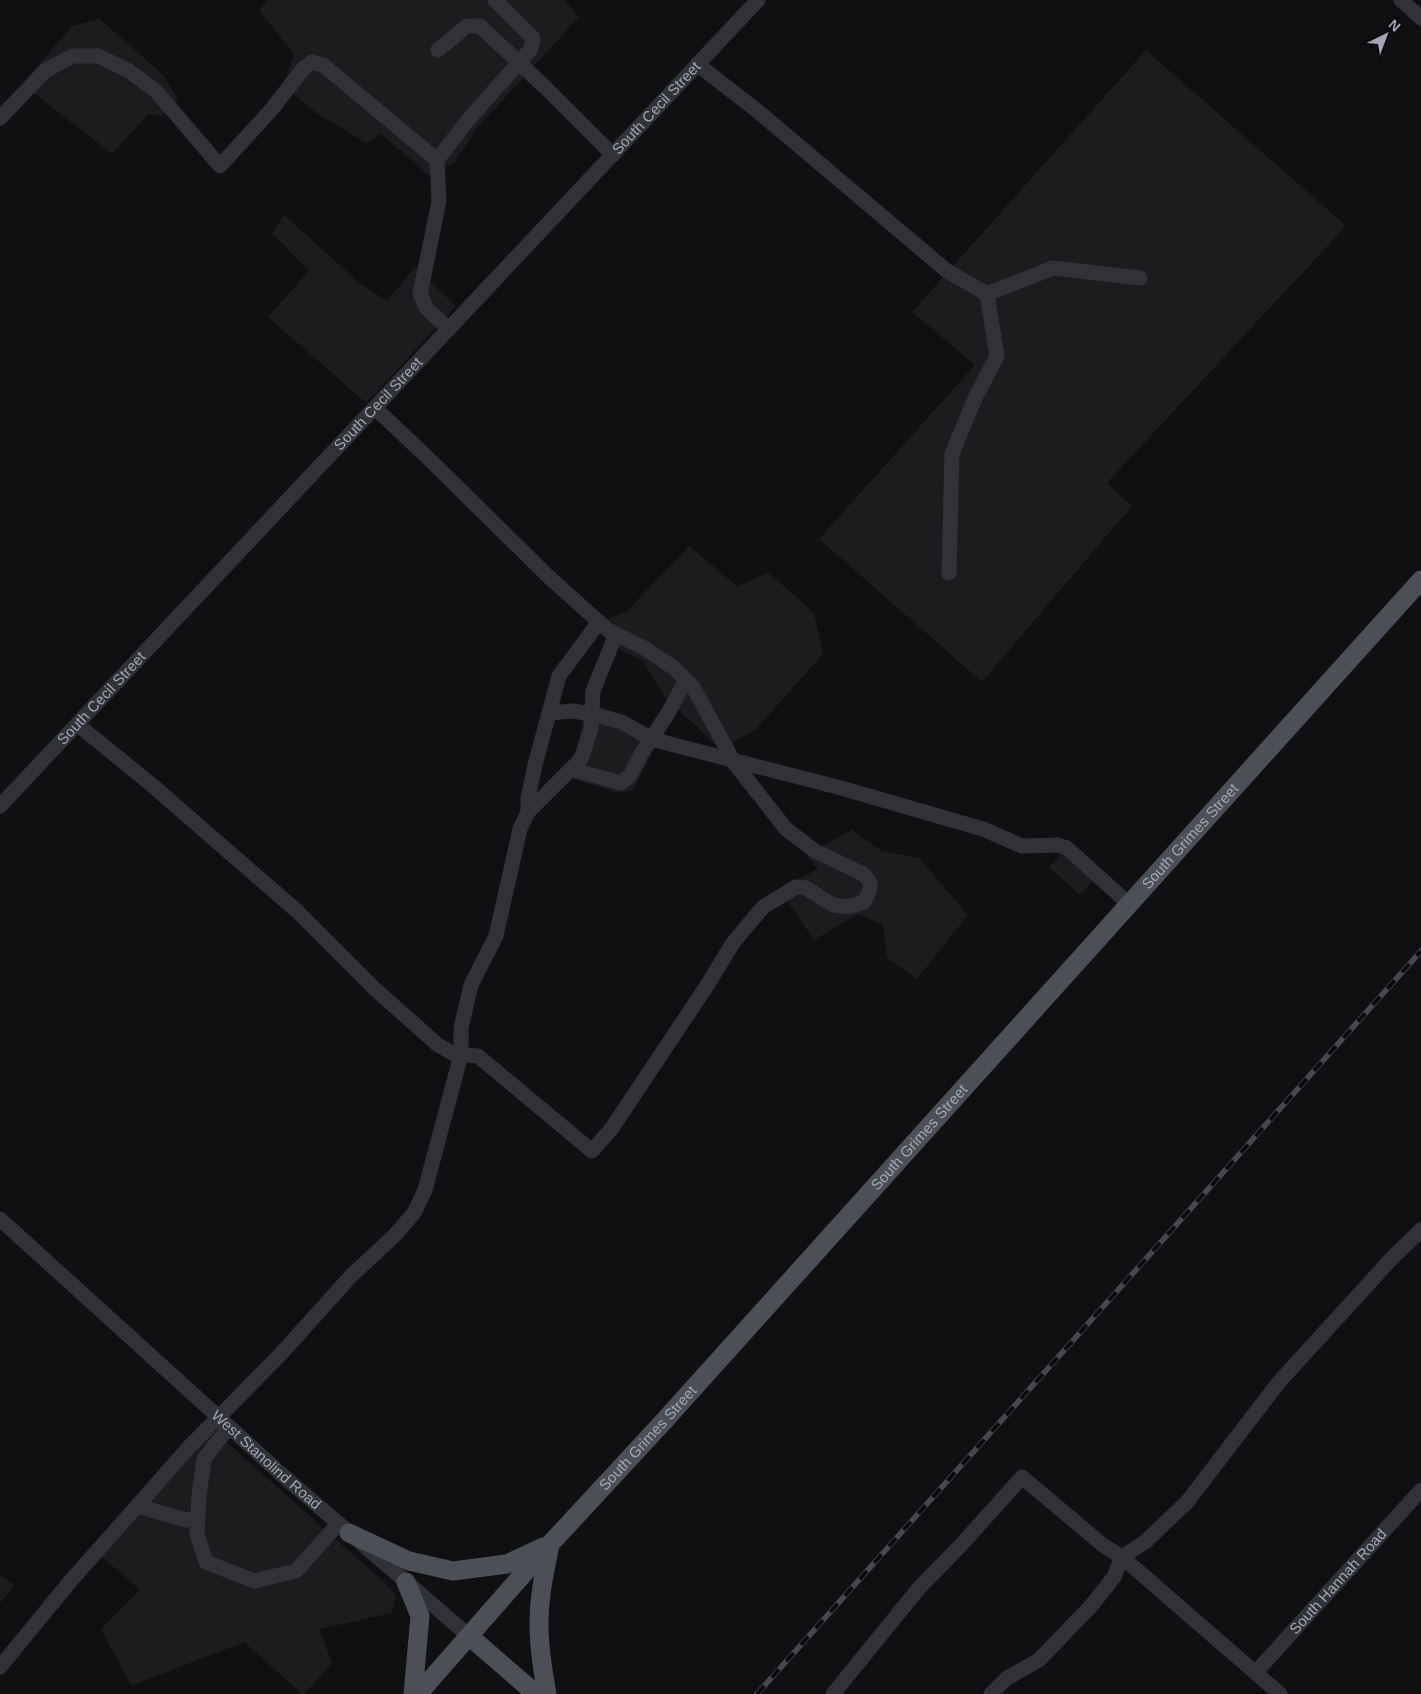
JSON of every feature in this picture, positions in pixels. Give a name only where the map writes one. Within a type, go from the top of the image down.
[{"type":"main road","name":"South Grimes Street","points":[[418,1694],[551,1543],[664,1421],[1421,580]]},
{"type":"main road","points":[[343,1529],[409,1561],[453,1571],[506,1564],[551,1543]]},
{"type":"main road","points":[[547,1694],[540,1658],[539,1627],[541,1595],[551,1543]]},
{"type":"main road","points":[[406,1582],[420,1616],[413,1694]]},
{"type":"main road","name":"West Stanolind Road","points":[[469,1636],[536,1694]]},
{"type":"street","points":[[449,329],[427,309],[420,294],[439,201],[437,160],[468,120],[532,49],[533,38],[494,0]]},
{"type":"street","name":"South Cecil Street","points":[[1,804],[758,0]]},
{"type":"street","points":[[1401,0],[1421,18]]},
{"type":"street","points":[[438,50],[467,26],[480,26],[613,154]]},
{"type":"street","points":[[0,118],[46,70],[73,56],[98,56],[129,71],[156,91],[220,166],[272,110],[304,68],[312,62],[323,65],[437,160]]},
{"type":"street","points":[[697,64],[760,113],[947,271],[988,294]]},
{"type":"street","points":[[988,294],[1053,268],[1140,278]]},
{"type":"street","points":[[949,573],[952,454],[975,398],[997,356],[988,294]]},
{"type":"street","points":[[77,724],[153,786],[298,912],[376,990],[438,1045],[454,1054],[478,1056],[592,1151],[612,1128],[733,943],[763,907],[796,887],[806,888],[833,905],[848,908],[864,902],[871,888],[869,879],[863,874],[815,851],[786,829],[732,759],[693,687],[674,668],[599,622],[551,579],[375,408]]},
{"type":"street","points":[[528,812],[528,798],[559,676],[599,622]]},
{"type":"street","points":[[0,1666],[68,1584],[137,1506],[223,1422],[351,1276],[395,1235],[414,1213],[425,1190],[461,1055],[461,1028],[471,985],[496,936],[520,828],[528,812],[580,759],[591,729],[593,691],[616,634]]},
{"type":"street","points":[[571,769],[620,783],[630,776],[641,754],[667,715],[686,680]]},
{"type":"street","points":[[550,714],[574,711],[591,714],[622,722],[651,738],[983,829],[1022,846],[1058,845],[1067,848],[1129,904]]},
{"type":"street","name":"West Stanolind Road","points":[[0,1219],[343,1529],[469,1636]]},
{"type":"street","points":[[991,1694],[1007,1678],[1046,1654],[1091,1606],[1114,1577],[1122,1557],[1145,1542],[1187,1502],[1279,1382],[1393,1257],[1421,1230]]},
{"type":"street","points":[[223,1422],[204,1459],[197,1534],[206,1562],[254,1581],[296,1571],[343,1529]]},
{"type":"street","points":[[832,1694],[919,1588],[962,1544],[1022,1477],[1104,1546],[1122,1557],[1280,1694]]},
{"type":"street","name":"South Hannah Road","points":[[1256,1672],[1421,1490]]},
{"type":"street","points":[[137,1506],[186,1520],[198,1518]]},
{"type":"shaded area","points":[[267,0],[564,0],[579,17],[478,127],[454,163],[427,174],[381,134],[366,143],[315,112],[283,85],[294,55],[259,10]]},
{"type":"shaded area","points":[[100,19],[163,75],[178,98],[162,116],[148,114],[112,154],[22,84],[72,26]]},
{"type":"shaded area","points":[[1146,50],[1346,226],[1107,483],[1132,506],[982,682],[819,539],[975,365],[912,312]]},
{"type":"shaded area","points":[[284,215],[361,284],[387,301],[415,267],[456,306],[366,403],[268,317],[309,271],[272,233]]},
{"type":"shaded area","points":[[689,546],[737,586],[769,573],[814,613],[823,654],[757,728],[721,750],[664,696],[643,661],[621,650],[599,633],[610,618],[627,611]]},
{"type":"shaded area","points":[[599,706],[662,733],[633,790],[618,793],[559,774],[576,751],[583,720]]},
{"type":"shaded area","points":[[852,830],[882,851],[919,858],[968,915],[917,979],[887,958],[883,925],[858,914],[814,940],[779,889],[818,869],[807,855]]},
{"type":"shaded area","points":[[1065,850],[1096,878],[1080,895],[1049,867]]},
{"type":"shaded area","points":[[214,1431],[385,1583],[396,1596],[392,1613],[320,1629],[332,1664],[304,1694],[244,1642],[131,1686],[101,1629],[140,1590],[101,1556]]},
{"type":"shaded area","points":[[0,1575],[15,1585],[0,1603]]},
{"type":"railway","points":[[757,1694],[1421,951]]}]
